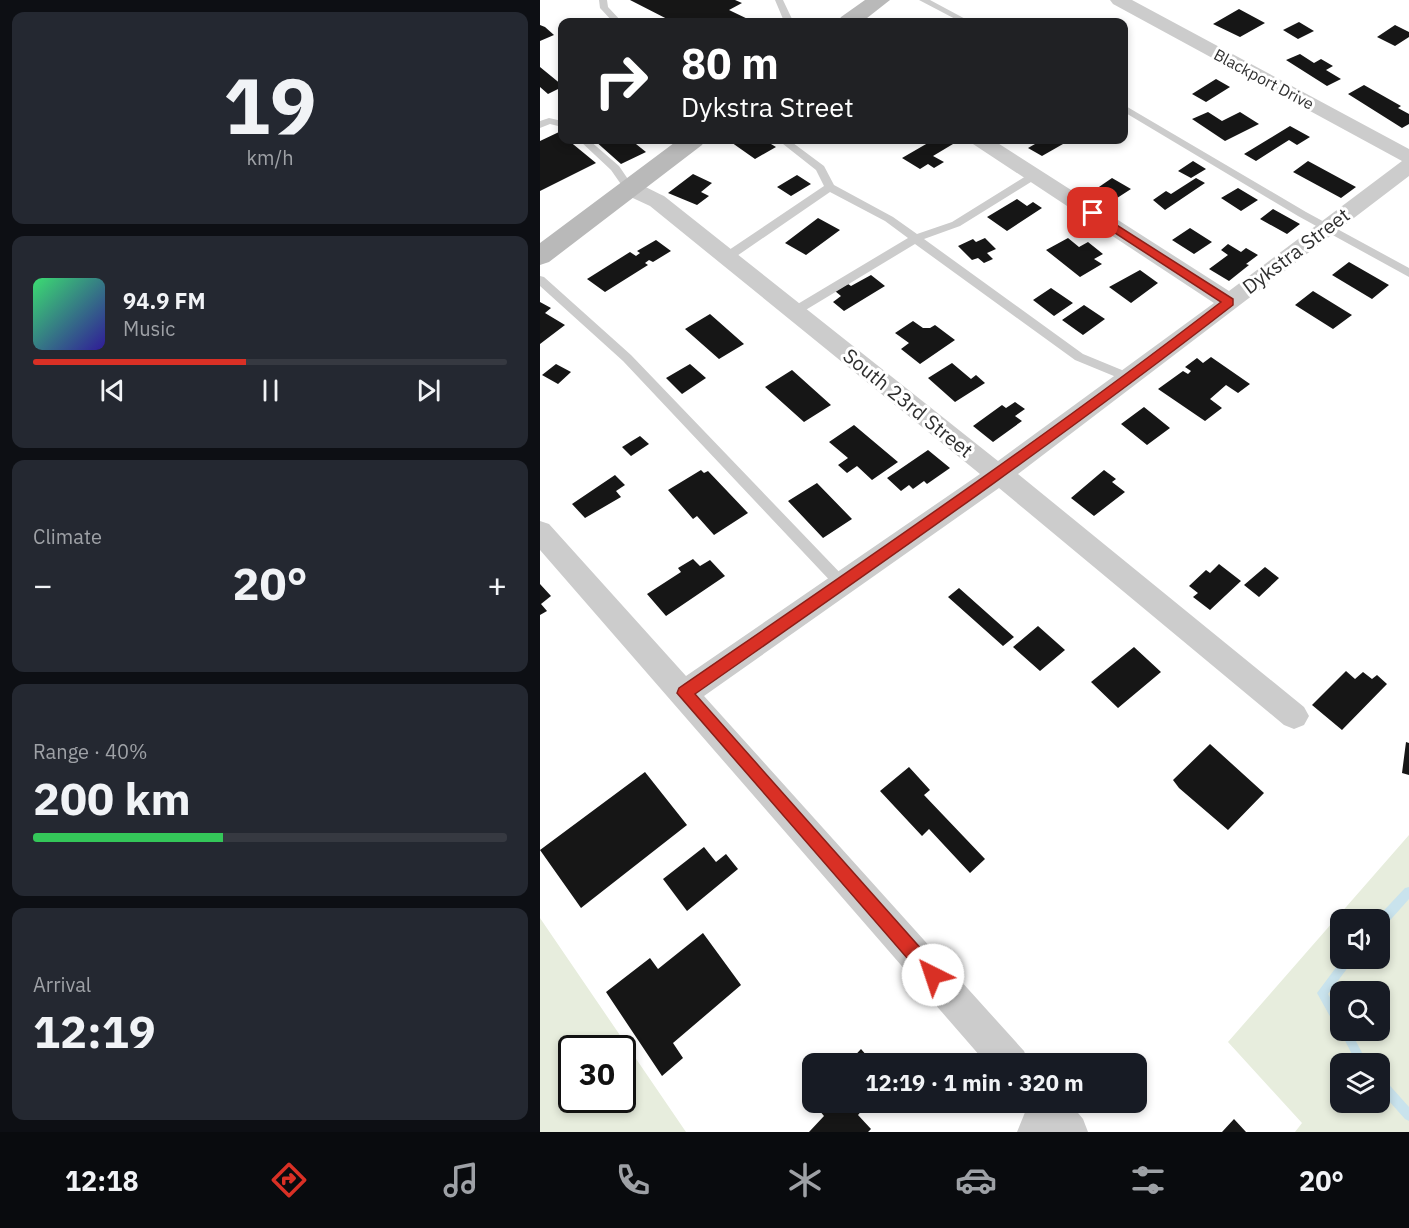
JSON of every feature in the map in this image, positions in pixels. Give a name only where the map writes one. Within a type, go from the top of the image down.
[{"type":"main road","points":[[854,18],[879,0]]},
{"type":"main road","points":[[540,256],[688,144]]},
{"type":"street","name":"Blackport Drive","points":[[1119,0],[1409,157]]},
{"type":"street","points":[[986,144],[1228,302]]},
{"type":"street","name":"Dykstra Street","points":[[684,693],[998,475],[1409,166]]},
{"type":"street","name":"South 23rd Street","points":[[629,188],[657,201],[998,475],[1017,487],[1294,716]]},
{"type":"street","points":[[540,532],[1001,1053]]},
{"type":"street","points":[[1043,1113],[1070,1132]]},
{"type":"lane","points":[[603,0],[604,8],[614,18]]},
{"type":"lane","points":[[779,0],[788,18]]},
{"type":"lane","points":[[923,0],[959,18]]},
{"type":"lane","points":[[1128,110],[1327,228],[1409,273]]},
{"type":"lane","points":[[540,125],[549,121],[558,123]]},
{"type":"lane","points":[[588,144],[615,168],[629,188]]},
{"type":"lane","points":[[788,144],[820,168],[830,186],[870,207],[1079,357],[1130,378]]},
{"type":"lane","points":[[795,311],[915,239],[956,224],[1035,175]]},
{"type":"lane","points":[[727,257],[830,186]]},
{"type":"lane","points":[[540,280],[627,358],[841,583]]},
{"type":"green space","points":[[1409,835],[1409,1132],[1295,1132],[1302,1123],[1228,1042],[1330,925],[1330,969],[1390,969],[1390,909],[1344,909]]},
{"type":"green space","points":[[540,918],[620,1035],[558,1035],[558,1113],[636,1113],[636,1059],[686,1132],[540,1132]]},
{"type":"building","points":[[630,0],[735,0],[742,3],[729,10],[746,18],[665,18]]},
{"type":"building","points":[[1239,9],[1265,23],[1240,37],[1213,24]]},
{"type":"building","points":[[1299,22],[1314,31],[1298,39],[1283,30]]},
{"type":"building","points":[[540,25],[545,27],[554,35],[540,41]]},
{"type":"building","points":[[1395,25],[1409,32],[1409,37],[1395,46],[1377,37]]},
{"type":"building","points":[[1300,54],[1314,63],[1321,59],[1333,66],[1326,70],[1341,79],[1327,86],[1286,60]]},
{"type":"building","points":[[540,67],[558,82],[558,89],[548,94],[540,87]]},
{"type":"building","points":[[1216,79],[1230,87],[1206,102],[1192,94]]},
{"type":"building","points":[[1364,85],[1401,106],[1398,108],[1409,114],[1409,124],[1402,128],[1348,94]]},
{"type":"building","points":[[1208,112],[1222,121],[1240,112],[1259,124],[1225,141],[1192,119]]},
{"type":"building","points":[[1290,126],[1310,137],[1297,145],[1289,140],[1256,161],[1244,154]]},
{"type":"building","points":[[558,132],[558,144],[573,144],[596,163],[540,191],[540,141]]},
{"type":"building","points":[[598,144],[636,144],[646,152],[621,164]]},
{"type":"building","points":[[734,144],[771,144],[776,147],[755,159]]},
{"type":"building","points":[[926,144],[953,144],[933,156],[944,162],[934,168],[928,164],[920,169],[902,158]]},
{"type":"building","points":[[1035,144],[1063,144],[1042,156],[1028,148]]},
{"type":"building","points":[[1193,161],[1206,169],[1191,178],[1178,171]]},
{"type":"building","points":[[1308,161],[1356,187],[1341,198],[1293,172]]},
{"type":"building","points":[[693,174],[712,183],[701,192],[709,196],[697,205],[668,193]]},
{"type":"building","points":[[797,175],[811,184],[791,196],[777,187]]},
{"type":"building","points":[[1112,178],[1131,189],[1114,200],[1096,189]]},
{"type":"building","points":[[1196,178],[1205,183],[1165,210],[1153,200],[1166,191],[1171,194]]},
{"type":"building","points":[[1238,188],[1258,200],[1241,211],[1221,198]]},
{"type":"building","points":[[1017,199],[1027,206],[1033,202],[1042,208],[1007,231],[987,217]]},
{"type":"building","points":[[1273,209],[1300,224],[1287,234],[1260,219]]},
{"type":"building","points":[[818,218],[840,230],[806,255],[785,243]]},
{"type":"building","points":[[1190,228],[1212,242],[1194,254],[1172,240]]},
{"type":"building","points":[[985,238],[996,249],[987,253],[993,259],[984,263],[978,258],[972,260],[958,246],[973,239],[976,242]]},
{"type":"building","points":[[1068,238],[1079,247],[1088,242],[1103,254],[1094,259],[1102,264],[1080,277],[1046,250]]},
{"type":"building","points":[[656,240],[671,251],[653,262],[649,260],[645,263],[648,265],[605,292],[587,279],[630,252],[636,256],[640,253],[637,251]]},
{"type":"building","points":[[1228,244],[1241,252],[1246,248],[1258,255],[1229,281],[1209,269],[1228,255],[1221,250]]},
{"type":"building","points":[[1349,262],[1389,285],[1372,299],[1332,275]]},
{"type":"building","points":[[1140,270],[1158,283],[1131,303],[1109,287]]},
{"type":"building","points":[[871,275],[885,286],[844,311],[833,302],[841,296],[835,291],[848,284],[851,286]]},
{"type":"building","points":[[1051,288],[1073,303],[1054,316],[1033,300]]},
{"type":"building","points":[[1313,291],[1352,315],[1333,329],[1295,305]]},
{"type":"building","points":[[540,302],[551,308],[545,313],[565,325],[540,344]]},
{"type":"building","points":[[1084,305],[1105,319],[1083,335],[1062,320]]},
{"type":"building","points":[[710,314],[744,344],[719,359],[685,329]]},
{"type":"building","points":[[913,321],[923,328],[935,325],[955,340],[920,364],[901,349],[909,343],[895,333]]},
{"type":"building","points":[[1211,357],[1250,384],[1238,393],[1226,385],[1210,399],[1222,408],[1205,421],[1158,389],[1183,371],[1188,374],[1191,371],[1185,367],[1197,358],[1203,363]]},
{"type":"building","points":[[952,363],[971,379],[976,375],[985,383],[955,402],[928,378]]},
{"type":"building","points":[[556,364],[571,372],[558,384],[542,375]]},
{"type":"building","points":[[690,364],[706,378],[682,394],[666,378]]},
{"type":"building","points":[[792,370],[831,405],[804,422],[765,387]]},
{"type":"building","points":[[1015,402],[1025,409],[1015,416],[1022,421],[993,442],[973,426],[1002,405],[1006,408]]},
{"type":"building","points":[[1144,407],[1170,428],[1147,445],[1121,424]]},
{"type":"building","points":[[854,425],[898,462],[872,480],[857,466],[847,473],[838,465],[848,458],[829,442]]},
{"type":"building","points":[[640,436],[649,444],[631,456],[622,447]]},
{"type":"building","points":[[928,450],[950,468],[927,484],[924,481],[913,489],[909,485],[901,491],[887,478]]},
{"type":"building","points":[[701,470],[704,473],[708,471],[748,513],[714,535],[697,516],[693,519],[668,490]]},
{"type":"building","points":[[1104,470],[1116,479],[1112,482],[1125,492],[1094,516],[1071,498]]},
{"type":"building","points":[[615,475],[625,485],[616,491],[621,497],[585,518],[572,504]]},
{"type":"building","points":[[817,483],[852,519],[823,538],[788,501]]},
{"type":"building","points":[[693,559],[700,566],[710,560],[725,576],[666,616],[647,594],[681,572],[678,568]]},
{"type":"building","points":[[1219,564],[1241,581],[1210,610],[1193,597],[1198,593],[1189,586],[1206,570],[1210,573]]},
{"type":"building","points":[[1265,567],[1279,578],[1259,597],[1244,585]]},
{"type":"building","points":[[540,584],[551,596],[541,604],[547,611],[540,615]]},
{"type":"building","points":[[959,588],[1014,637],[1003,646],[948,597]]},
{"type":"building","points":[[1038,626],[1065,650],[1040,671],[1013,647]]},
{"type":"building","points":[[1134,647],[1161,672],[1118,708],[1091,682]]},
{"type":"building","points":[[1346,671],[1355,679],[1363,672],[1372,679],[1377,675],[1387,684],[1342,730],[1312,705]]},
{"type":"building","points":[[1406,742],[1409,743],[1409,775],[1402,773]]},
{"type":"building","points":[[1210,744],[1264,793],[1228,830],[1179,788],[1173,780]]},
{"type":"building","points":[[909,767],[930,790],[924,795],[985,859],[970,873],[929,829],[922,836],[880,791]]},
{"type":"building","points":[[645,772],[687,825],[581,908],[540,850]]},
{"type":"building","points":[[704,847],[716,862],[726,854],[738,869],[687,911],[663,879]]},
{"type":"building","points":[[703,933],[741,985],[673,1043],[683,1058],[662,1076],[606,992],[650,958],[658,969]]},
{"type":"building","points":[[821,1113],[860,1113],[858,1115],[871,1129],[868,1132],[809,1132],[824,1116]]},
{"type":"building","points":[[1234,1119],[1246,1132],[1222,1132]]},
{"type":"waterway","points":[[1390,912],[1409,892]]},
{"type":"waterway","points":[[1332,981],[1341,969]]},
{"type":"waterway","points":[[1330,983],[1322,993],[1330,1006]]},
{"type":"waterway","points":[[1350,1041],[1357,1053]]},
{"type":"waterway","points":[[1390,1094],[1409,1115]]},
{"type":"route","points":[[933,975],[684,693],[998,475],[1130,378],[1228,302],[1093,213]]}]
